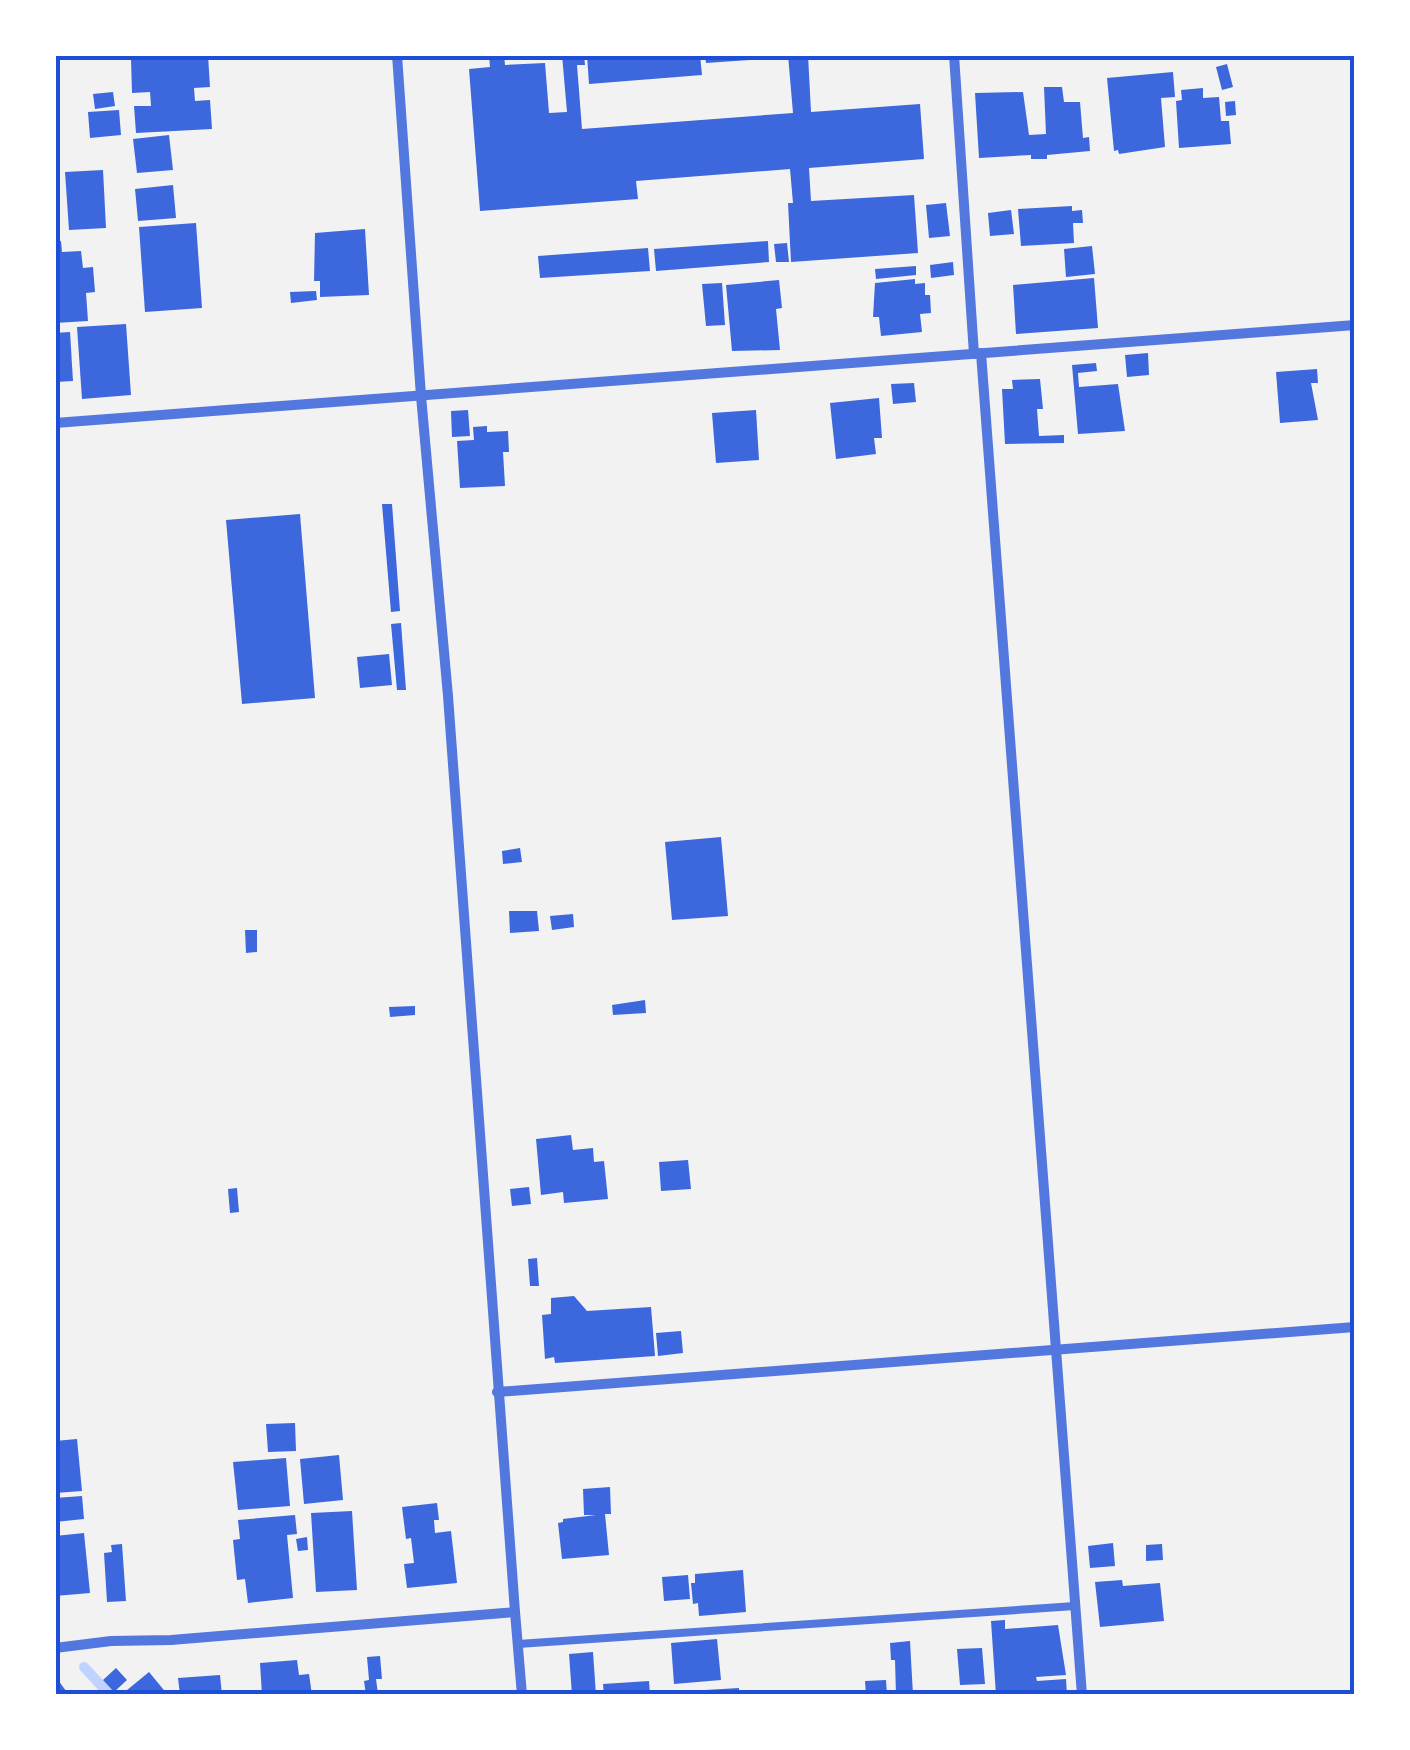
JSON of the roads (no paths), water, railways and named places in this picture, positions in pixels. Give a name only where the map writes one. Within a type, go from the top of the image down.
[{"type":"street","points":[[397,55],[522,1695]]},
{"type":"street","points":[[954,55],[1082,1695]]},
{"type":"street","points":[[55,423],[1355,325]]},
{"type":"street","points":[[498,1392],[1355,1327]]},
{"type":"street","points":[[55,1648],[515,1612]]},
{"type":"lane","points":[[518,1644],[1074,1606]]},
{"type":"waterway","points":[[84,1667],[110,1695]]}]
